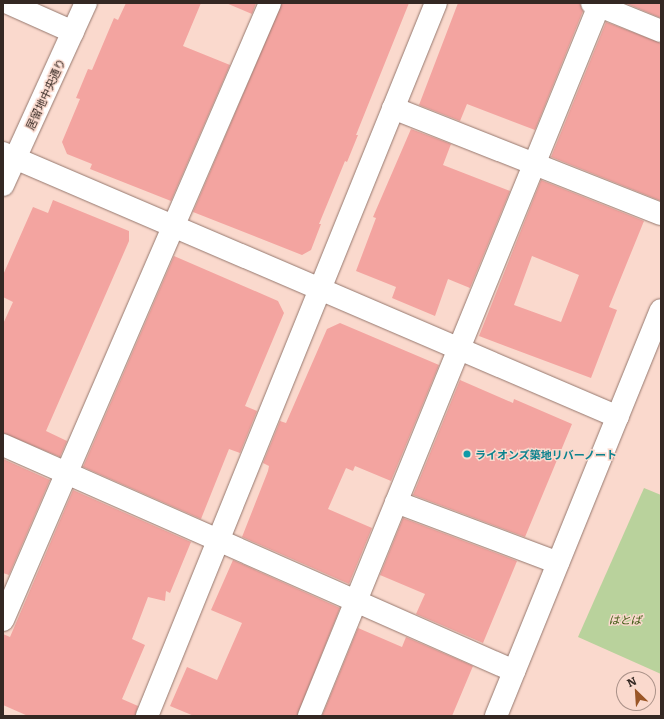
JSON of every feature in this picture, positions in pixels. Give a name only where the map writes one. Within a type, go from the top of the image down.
[{"type":"street","points":[[8,3],[73,32]]},
{"type":"street","name":"居留地中央通り","points":[[3,185],[9,155],[73,32],[86,3]]},
{"type":"street","points":[[3,620],[270,3]]},
{"type":"street","points":[[148,716],[436,3]]},
{"type":"street","points":[[309,716],[535,164],[597,4],[661,31]]},
{"type":"street","points":[[393,108],[661,214]]},
{"type":"street","points":[[9,155],[321,288],[618,418]]},
{"type":"street","points":[[496,716],[661,310]]},
{"type":"street","points":[[3,445],[514,671]]},
{"type":"street","points":[[396,502],[558,563]]},
{"type":"green space","name":"はとば","points":[[644,488],[661,495],[661,674],[578,637]]},
{"type":"building","points":[[126,3],[201,3],[183,46],[230,65],[171,201],[90,169],[92,164],[67,154],[62,142],[80,99],[76,98],[88,69],[92,70],[114,18],[118,20]]},
{"type":"building","points":[[226,3],[256,3],[252,14]]},
{"type":"building","points":[[282,3],[409,3],[356,135],[358,135],[347,162],[345,161],[319,224],[321,224],[311,250],[302,255],[193,212]]},
{"type":"building","points":[[458,3],[580,3],[583,11],[535,130],[467,104],[460,121],[419,105]]},
{"type":"building","points":[[625,3],[661,3],[661,18]]},
{"type":"building","points":[[606,22],[661,43],[661,201],[551,157]]},
{"type":"building","points":[[411,129],[451,144],[443,165],[510,191],[470,288],[448,279],[435,316],[392,298],[396,287],[356,271],[376,218],[373,217]]},
{"type":"building","points":[[541,180],[644,221],[609,307],[617,310],[591,378],[479,336]],"holes":[[[532,256],[579,275],[561,322],[514,305]]]},
{"type":"building","points":[[53,200],[129,231],[129,241],[46,431],[67,441],[60,457],[3,433],[3,324],[13,302],[3,297],[3,275],[33,207],[48,213]]},
{"type":"building","points":[[174,256],[278,301],[284,313],[245,406],[257,411],[240,453],[229,449],[201,519],[83,467]]},
{"type":"building","points":[[340,323],[439,365],[391,481],[355,466],[353,471],[346,468],[328,509],[372,528],[349,584],[242,537],[268,471],[269,466],[263,463],[280,421],[286,423],[327,329]]},
{"type":"building","points":[[460,380],[513,403],[514,399],[572,424],[525,537],[413,495]]},
{"type":"building","points":[[3,459],[50,480],[9,575],[3,573]]},
{"type":"building","points":[[73,490],[191,542],[170,593],[166,591],[165,601],[148,597],[132,639],[145,645],[122,699],[138,706],[135,716],[28,716],[3,705],[3,634],[10,637]]},
{"type":"building","points":[[403,518],[517,561],[483,643],[416,614],[425,594],[380,575]]},
{"type":"building","points":[[233,560],[340,608],[297,716],[194,716],[170,706],[187,667],[217,680],[242,623],[211,610]]},
{"type":"building","points":[[358,628],[402,647],[406,637],[473,666],[452,716],[322,716]]},
{"type":"place","name":"ライオンズ築地リバーノート","points":[[467,454]]}]
